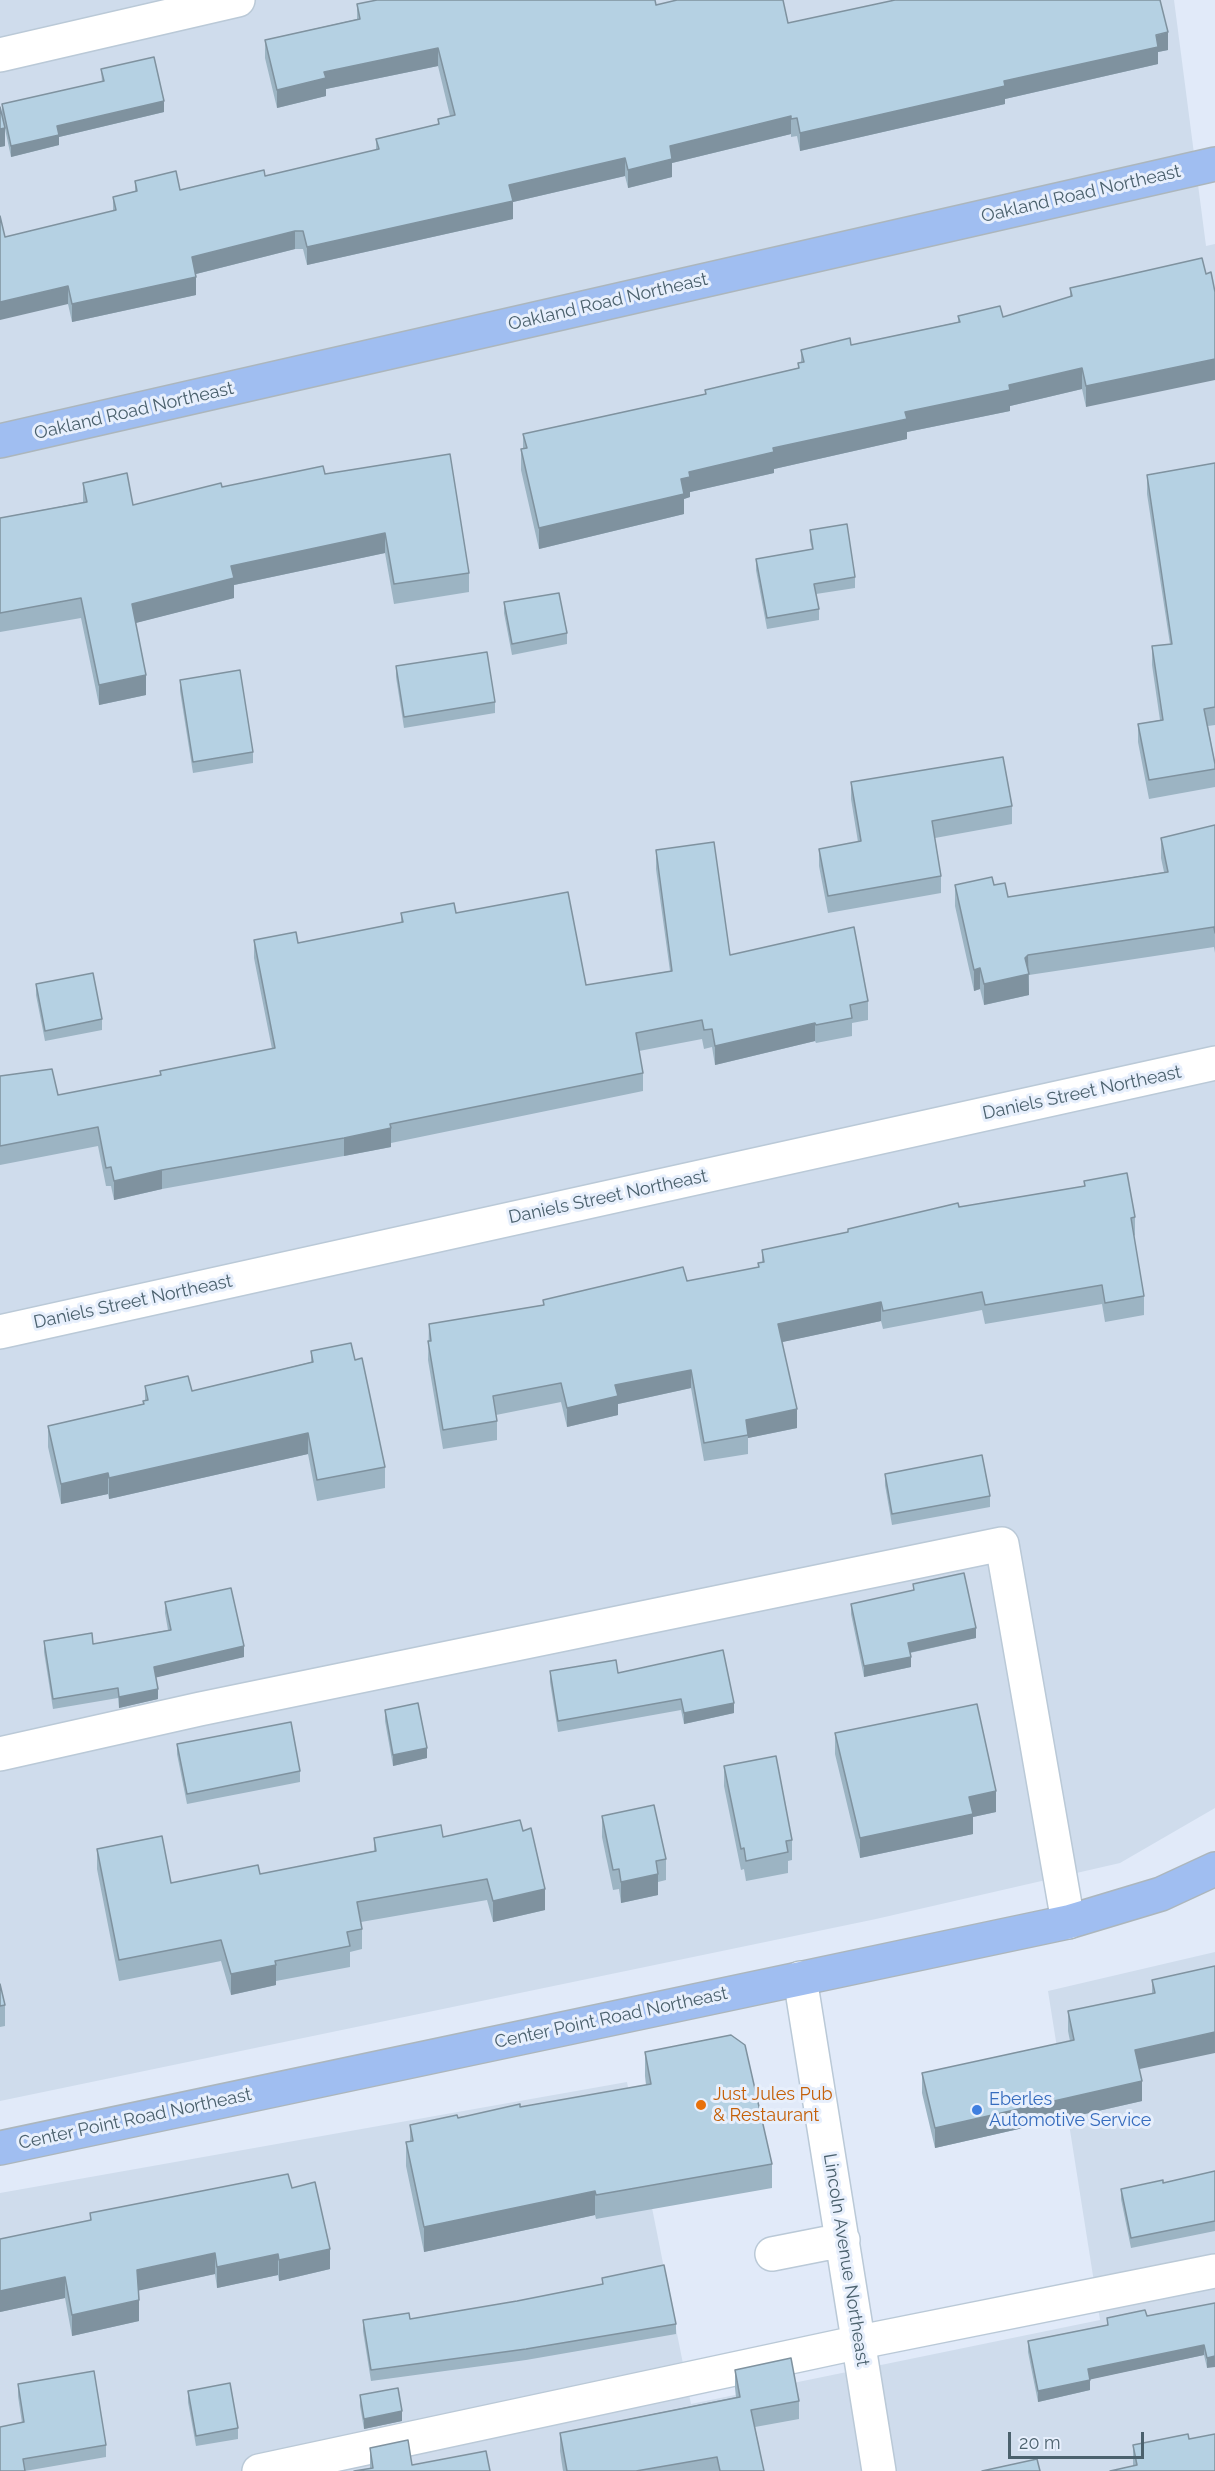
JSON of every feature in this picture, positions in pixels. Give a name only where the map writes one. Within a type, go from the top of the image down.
[{"type":"main road","name":"Oakland Road Northeast","points":[[0,441],[1215,164]]},
{"type":"main road","name":"Center Point Road Northeast","points":[[0,2148],[1068,1922],[1161,1894],[1215,1869]]},
{"type":"street","points":[[0,55],[238,0]]},
{"type":"street","name":"Daniels Street Northeast","points":[[0,1332],[1215,1063]]},
{"type":"street","points":[[0,1754],[200,1709],[1002,1544],[1068,1922]]},
{"type":"street","name":"Lincoln Avenue Northeast","points":[[800,1978],[879,2471]]},
{"type":"street","points":[[771,2254],[843,2240]]},
{"type":"street","points":[[259,2471],[860,2342],[1215,2271]]},
{"type":"shaded area","points":[[0,0],[1174,0],[1206,246],[1215,244],[1215,1808],[1120,1863],[876,1919],[0,2101]]},
{"type":"shaded area","points":[[1215,1952],[1215,2471],[0,2471],[0,2193],[627,2082],[691,2404],[1100,2320],[1048,1991]]},
{"type":"building","points":[[377,0],[655,0],[656,5],[677,0],[783,0],[788,23],[895,0],[1160,0],[1168,32],[1156,35],[1158,47],[1004,81],[1005,86],[800,133],[797,118],[791,119],[791,116],[670,146],[672,159],[628,170],[625,158],[509,185],[513,201],[307,247],[303,231],[295,231],[192,257],[196,277],[72,304],[68,286],[0,302],[0,216],[5,237],[116,210],[113,197],[137,191],[135,181],[176,171],[180,190],[264,170],[265,176],[379,149],[376,139],[439,124],[438,119],[455,115],[438,48],[324,72],[326,78],[277,90],[265,40],[360,19],[357,4]]},
{"type":"building","points":[[154,57],[164,101],[57,126],[59,135],[11,146],[2,104],[104,81],[101,69]]},
{"type":"building","points":[[0,107],[5,128],[0,129]]},
{"type":"building","points":[[1202,258],[1206,274],[1211,272],[1215,292],[1215,359],[1086,386],[1082,368],[1009,385],[1010,390],[905,412],[907,419],[773,448],[774,452],[689,472],[690,477],[681,479],[684,494],[539,528],[521,449],[527,448],[523,434],[706,394],[705,390],[799,368],[798,363],[804,362],[801,350],[850,338],[851,345],[960,322],[958,316],[1000,306],[1003,317],[1072,296],[1070,288]]},
{"type":"building","points":[[450,454],[469,573],[394,584],[385,533],[231,566],[234,578],[132,604],[146,675],[99,685],[81,598],[0,613],[0,518],[87,502],[83,483],[127,473],[133,505],[221,483],[222,487],[323,466],[325,474]]},
{"type":"building","points":[[1215,463],[1215,707],[1204,709],[1215,769],[1149,780],[1138,724],[1163,720],[1152,646],[1172,644],[1147,475]]},
{"type":"building","points":[[847,524],[855,577],[814,584],[819,609],[767,618],[756,559],[813,549],[810,530]]},
{"type":"building","points":[[559,593],[567,633],[512,644],[504,602]]},
{"type":"building","points":[[487,652],[495,702],[404,717],[396,666]]},
{"type":"building","points":[[240,670],[253,752],[193,762],[180,680]]},
{"type":"building","points":[[1003,757],[1012,806],[932,821],[941,876],[828,896],[819,849],[861,841],[851,782]]},
{"type":"building","points":[[1215,825],[1215,933],[1214,927],[1028,955],[1025,958],[1029,974],[984,984],[980,968],[974,970],[955,885],[992,877],[994,885],[1005,883],[1008,897],[1168,872],[1161,838]]},
{"type":"building","points":[[714,842],[730,955],[854,927],[868,1001],[850,1005],[852,1018],[816,1025],[815,1023],[715,1046],[712,1029],[704,1030],[702,1020],[636,1033],[643,1073],[390,1124],[391,1128],[344,1138],[162,1170],[114,1181],[111,1167],[106,1168],[98,1127],[0,1146],[0,1076],[52,1069],[58,1095],[161,1075],[160,1071],[275,1048],[254,940],[296,932],[298,943],[403,922],[401,913],[454,903],[456,913],[568,892],[586,985],[672,971],[656,850]]},
{"type":"building","points":[[93,973],[102,1019],[45,1031],[36,984]]},
{"type":"building","points":[[1127,1173],[1135,1217],[1131,1218],[1144,1296],[1105,1303],[1102,1285],[985,1305],[982,1292],[883,1311],[881,1302],[778,1324],[797,1409],[746,1420],[748,1435],[704,1443],[691,1370],[615,1385],[618,1396],[567,1408],[561,1383],[493,1396],[497,1421],[443,1430],[428,1341],[431,1341],[429,1324],[544,1305],[543,1300],[683,1267],[687,1281],[759,1267],[758,1263],[764,1262],[762,1250],[848,1232],[848,1229],[958,1203],[959,1207],[1085,1186],[1084,1181]]},
{"type":"building","points":[[351,1343],[355,1360],[362,1358],[385,1467],[317,1480],[308,1433],[109,1478],[108,1473],[61,1484],[48,1426],[144,1404],[143,1401],[148,1400],[145,1386],[188,1376],[192,1391],[313,1362],[311,1351]]},
{"type":"building","points":[[982,1455],[990,1496],[892,1514],[885,1474]]},
{"type":"building","points":[[964,1573],[976,1628],[908,1643],[911,1657],[864,1666],[851,1604],[914,1590],[913,1584]]},
{"type":"building","points":[[231,1588],[244,1646],[154,1667],[158,1689],[119,1697],[118,1688],[53,1699],[44,1641],[92,1633],[93,1644],[171,1630],[165,1602]]},
{"type":"building","points":[[723,1650],[734,1703],[684,1713],[681,1699],[558,1721],[550,1671],[616,1660],[618,1673]]},
{"type":"building","points":[[418,1703],[427,1748],[393,1755],[385,1710]]},
{"type":"building","points":[[977,1704],[996,1791],[969,1797],[973,1814],[860,1838],[835,1733]]},
{"type":"building","points":[[291,1722],[300,1771],[187,1794],[177,1744]]},
{"type":"building","points":[[776,1756],[792,1840],[786,1841],[788,1852],[746,1861],[744,1848],[741,1849],[724,1766]]},
{"type":"building","points":[[654,1805],[666,1859],[656,1861],[658,1874],[621,1882],[619,1869],[613,1870],[602,1816]]},
{"type":"building","points":[[520,1820],[523,1831],[531,1828],[545,1889],[493,1901],[487,1879],[357,1902],[362,1929],[347,1932],[350,1946],[275,1961],[276,1965],[231,1974],[221,1940],[119,1960],[97,1849],[162,1836],[171,1883],[258,1865],[260,1874],[376,1851],[374,1838],[441,1825],[443,1837]]},
{"type":"building","points":[[1215,1966],[1215,2032],[1135,2050],[1142,2081],[935,2128],[922,2073],[1074,2040],[1068,2011],[1155,1993],[1152,1980]]},
{"type":"building","points":[[0,1984],[5,2005],[0,2006]]},
{"type":"building","points":[[731,2035],[745,2045],[772,2164],[596,2195],[595,2191],[424,2227],[406,2142],[413,2141],[410,2125],[457,2115],[458,2118],[520,2104],[520,2107],[651,2084],[645,2052]]},
{"type":"building","points":[[1215,2171],[1215,2221],[1131,2238],[1121,2189],[1163,2180],[1163,2183]]},
{"type":"building","points":[[288,2174],[292,2188],[315,2182],[330,2249],[279,2260],[278,2254],[217,2267],[215,2253],[137,2270],[139,2300],[72,2315],[65,2277],[0,2291],[0,2239],[91,2220],[90,2213]]},
{"type":"building","points":[[664,2265],[676,2324],[526,2349],[371,2370],[363,2320],[409,2313],[410,2319],[517,2301],[603,2284],[602,2278]]},
{"type":"building","points":[[1215,2303],[1215,2356],[1207,2358],[1204,2345],[1088,2369],[1090,2380],[1038,2391],[1028,2341],[1108,2325],[1107,2318],[1145,2310],[1147,2316]]},
{"type":"building","points":[[791,2358],[799,2401],[751,2410],[764,2471],[720,2471],[717,2457],[636,2471],[567,2471],[560,2433],[740,2397],[735,2370]]},
{"type":"building","points":[[94,2371],[106,2445],[23,2459],[25,2471],[0,2471],[0,2427],[24,2422],[18,2384]]},
{"type":"building","points":[[230,2383],[238,2428],[196,2436],[188,2391]]},
{"type":"building","points":[[398,2388],[402,2411],[364,2419],[360,2395]]},
{"type":"building","points":[[1188,2434],[1189,2439],[1215,2434],[1215,2471],[1110,2471],[1137,2465],[1133,2445]]},
{"type":"building","points":[[408,2440],[412,2465],[486,2451],[490,2471],[354,2471],[373,2468],[370,2448]]},
{"type":"building","points":[[1037,2459],[1040,2471],[982,2471]]},
{"type":"place","name":"Just Jules Pub & Restaurant","points":[[701,2105]]},
{"type":"place","name":"Eberles Automotive Service","points":[[977,2110]]}]
